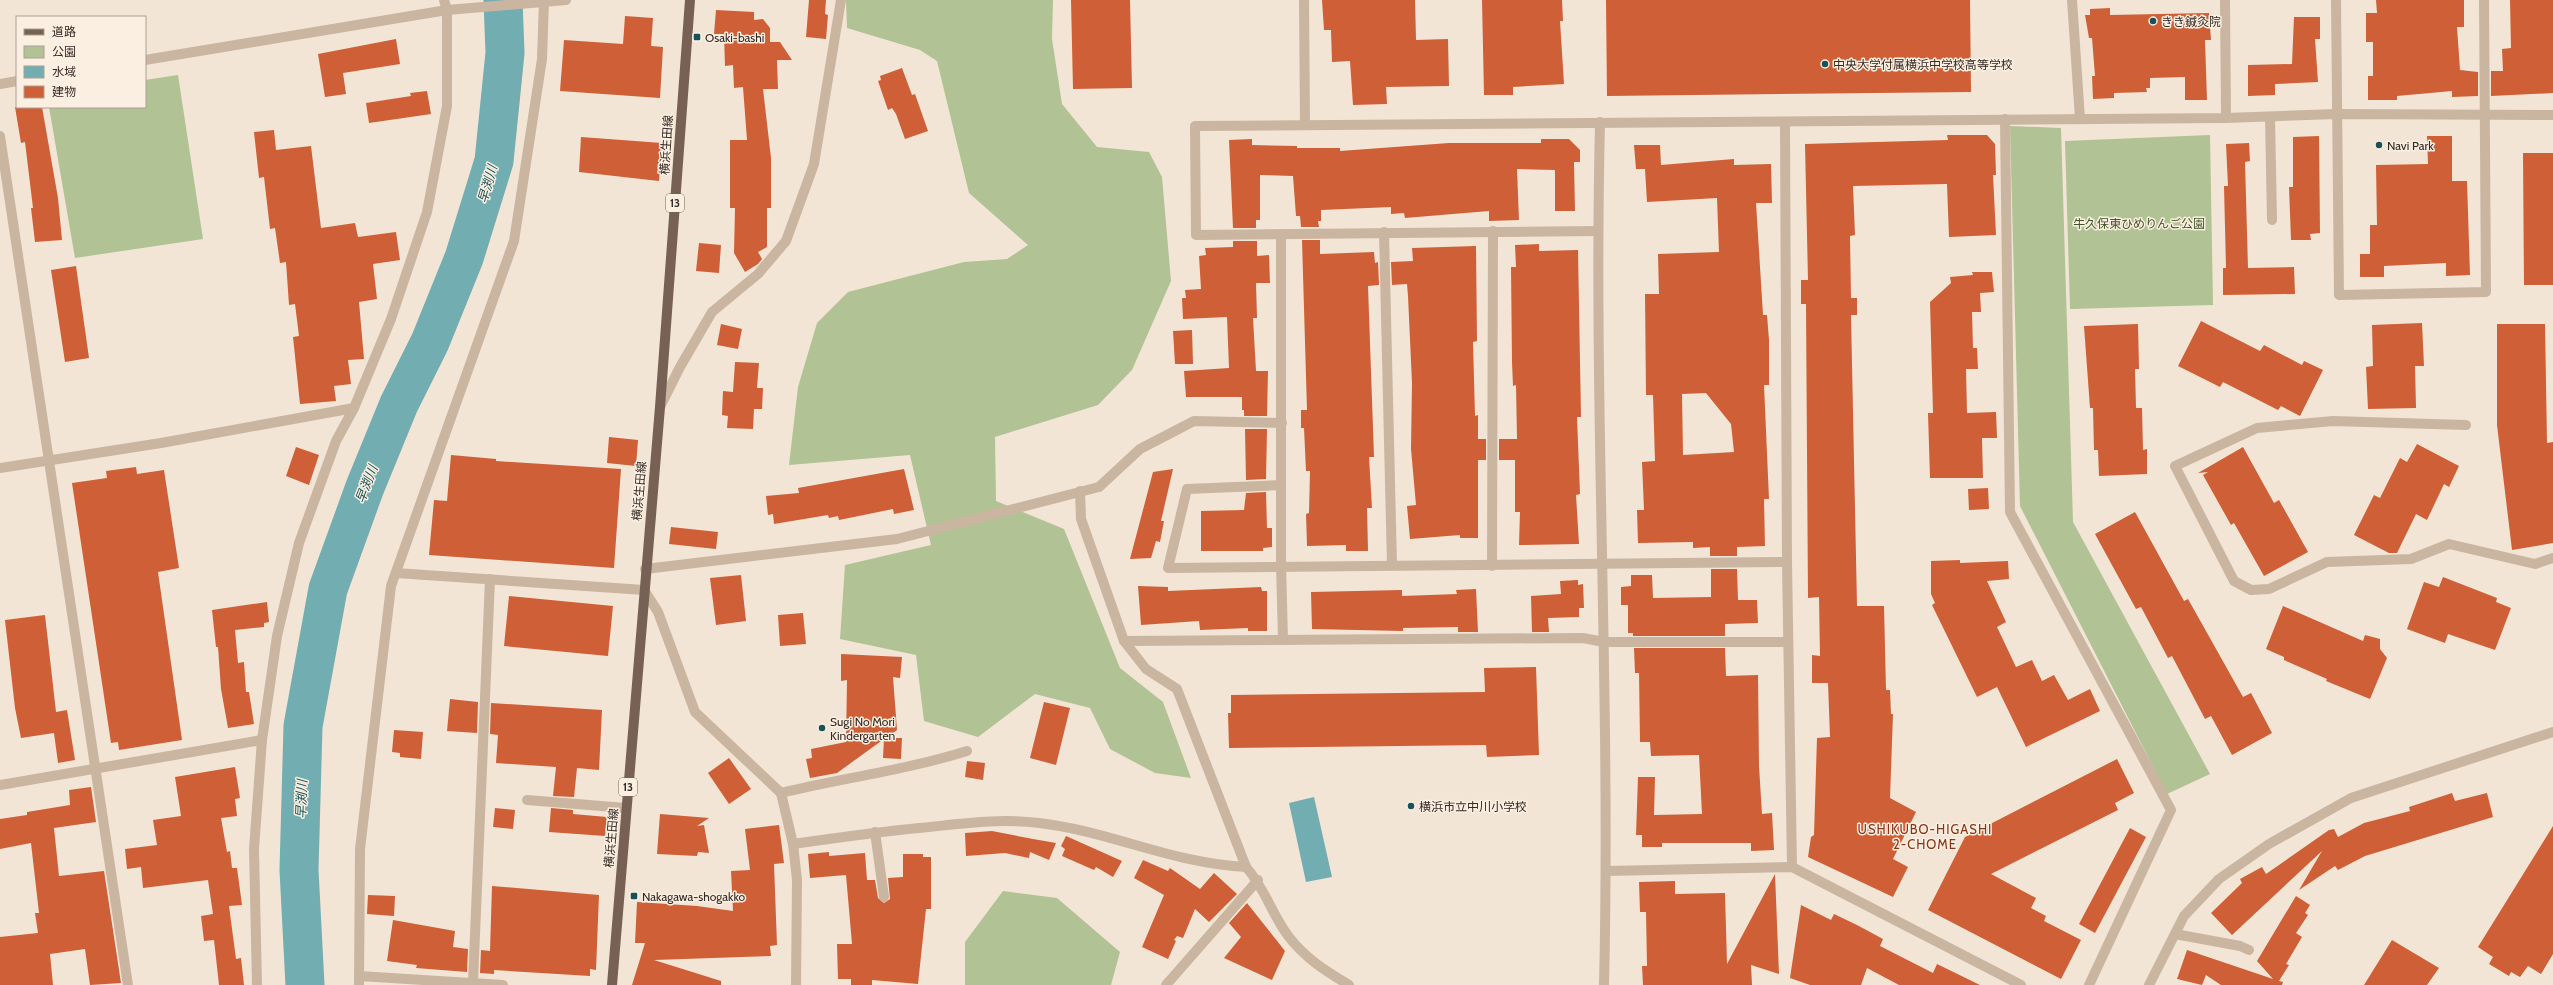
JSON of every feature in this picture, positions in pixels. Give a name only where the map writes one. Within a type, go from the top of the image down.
[{"type":"main road","name":"横浜生田線","points":[[612,985],[660,407],[690,0]]},
{"type":"street","points":[[146,60],[448,7],[566,0]]},
{"type":"street","points":[[660,407],[680,367],[712,312],[758,274],[786,241],[814,164],[842,0]]},
{"type":"street","points":[[1304,0],[1305,124]]},
{"type":"street","points":[[2072,0],[2080,119]]},
{"type":"street","points":[[2225,0],[2226,118]]},
{"type":"street","points":[[2336,0],[2339,295],[2486,292],[2483,116],[2484,0]]},
{"type":"street","points":[[503,985],[473,982],[359,980],[360,849],[391,586],[514,241],[542,59],[542,1]]},
{"type":"street","points":[[257,985],[254,849],[262,740],[277,636],[299,543],[336,441],[354,408],[391,319],[427,212],[447,106],[448,7]]},
{"type":"street","points":[[0,84],[16,81]]},
{"type":"street","points":[[1597,231],[1196,235],[1196,126],[2226,118],[2336,114],[2483,116],[2553,115]]},
{"type":"street","points":[[2270,116],[2272,220]]},
{"type":"street","points":[[2005,119],[2010,512],[2171,810],[2089,985]]},
{"type":"street","points":[[1600,122],[1597,231],[1607,871],[1604,985]]},
{"type":"street","points":[[1785,122],[1787,562],[1792,867]]},
{"type":"street","points":[[0,136],[128,985]]},
{"type":"street","points":[[1492,566],[1493,231]]},
{"type":"street","points":[[1384,232],[1392,565]]},
{"type":"street","points":[[1281,234],[1282,423],[1280,565],[1283,640]]},
{"type":"street","points":[[0,468],[49,459],[161,443],[354,408]]},
{"type":"street","points":[[646,569],[897,539],[992,516],[1099,487],[1140,450],[1194,421],[1282,423]]},
{"type":"street","points":[[2466,424],[2333,421],[2257,428],[2175,466],[2234,581],[2251,590],[2269,589],[2327,562],[2411,559],[2449,544],[2535,564],[2553,558]]},
{"type":"street","points":[[1281,485],[1187,489],[1168,568],[1280,565],[1492,566],[1787,562]]},
{"type":"street","points":[[1080,491],[1081,519],[1124,641],[1146,668],[1177,690],[1246,867],[1258,880],[1288,936],[1311,962],[1349,985]]},
{"type":"street","points":[[396,572],[644,590],[658,612],[695,712],[781,793],[793,844],[797,880],[796,985]]},
{"type":"street","points":[[473,982],[490,579]]},
{"type":"street","points":[[1124,641],[1583,638],[1604,642],[1788,642]]},
{"type":"street","points":[[2149,985],[2184,916],[2219,879],[2269,844],[2351,798],[2553,732]]},
{"type":"street","points":[[0,785],[95,770],[262,740]]},
{"type":"street","points":[[781,793],[845,778],[931,762],[967,751]]},
{"type":"street","points":[[527,800],[626,808]]},
{"type":"street","points":[[793,844],[875,832],[996,819],[1040,823],[1085,831],[1217,866],[1246,867]]},
{"type":"street","points":[[875,832],[884,898]]},
{"type":"street","points":[[1607,871],[1792,867],[2021,985]]},
{"type":"street","points":[[1166,985],[1258,880]]},
{"type":"street","points":[[2175,934],[2240,946],[2249,950]]},
{"type":"green space","points":[[846,0],[1053,0],[1052,39],[1062,104],[1097,147],[1149,152],[1162,177],[1171,281],[1132,370],[1098,405],[995,437],[996,501],[1064,529],[1120,668],[1163,702],[1191,778],[1155,773],[1110,749],[1090,708],[1035,694],[978,737],[924,721],[916,655],[840,639],[845,565],[931,545],[910,455],[789,465],[798,387],[817,323],[848,292],[964,262],[1007,259],[1028,245],[969,193],[937,61],[920,50],[847,28]]},
{"type":"green space","points":[[178,75],[203,239],[75,258],[49,108],[146,108],[146,80]]},
{"type":"green space","points":[[2010,126],[2061,128],[2073,522],[2210,774],[2167,794],[2020,506]]},
{"type":"green space","name":"牛久保東ひめりんご公園","points":[[2210,135],[2213,305],[2070,309],[2065,141]]},
{"type":"green space","points":[[1003,891],[1057,898],[1120,952],[1111,985],[965,985],[965,942]]},
{"type":"water","points":[[1314,797],[1332,877],[1306,882],[1289,803]]},
{"type":"building","points":[[809,0],[826,0],[825,14],[828,15],[826,39],[806,37]]},
{"type":"building","points":[[1071,0],[1130,0],[1132,88],[1073,89]]},
{"type":"building","points":[[1322,0],[1415,0],[1416,40],[1448,39],[1449,86],[1386,87],[1387,104],[1353,105],[1350,61],[1332,62],[1331,30],[1324,30]]},
{"type":"building","points":[[1482,0],[1562,0],[1563,21],[1560,21],[1564,84],[1513,87],[1513,95],[1484,95]]},
{"type":"building","name":"中央大学付属横浜中学校高等学校","points":[[1606,0],[1970,0],[1971,92],[1607,96]]},
{"type":"building","points":[[2376,0],[2464,0],[2464,27],[2457,27],[2460,70],[2478,72],[2478,96],[2452,97],[2452,91],[2397,96],[2397,100],[2368,100],[2368,76],[2373,76],[2373,42],[2366,42],[2366,13],[2377,13]]},
{"type":"building","points":[[2510,0],[2553,0],[2553,93],[2491,96],[2491,71],[2503,71],[2502,49],[2511,48]]},
{"type":"building","points":[[2110,8],[2110,15],[2209,13],[2211,40],[2205,40],[2207,100],[2185,100],[2185,77],[2150,78],[2150,88],[2146,88],[2147,92],[2114,93],[2114,98],[2093,99],[2092,76],[2095,76],[2092,38],[2089,38],[2085,15],[2090,15],[2090,9]]},
{"type":"building","points":[[716,10],[754,12],[754,20],[763,19],[770,28],[770,42],[780,42],[792,60],[777,60],[778,89],[763,89],[771,158],[771,208],[767,208],[767,247],[758,252],[762,259],[758,264],[745,272],[734,253],[735,208],[730,208],[730,140],[747,140],[743,87],[734,88],[733,65],[725,66],[724,34],[714,34]]},
{"type":"building","points":[[625,16],[653,18],[651,46],[663,47],[660,98],[560,91],[564,40],[623,44]]},
{"type":"building","points":[[2294,17],[2320,17],[2320,39],[2315,39],[2318,82],[2275,84],[2275,95],[2248,96],[2248,65],[2292,64]]},
{"type":"building","points":[[396,39],[400,64],[343,73],[346,94],[325,97],[318,54]]},
{"type":"building","points":[[902,68],[912,95],[915,94],[928,131],[905,139],[896,114],[892,108],[888,110],[878,81],[881,80],[880,76]]},
{"type":"building","points":[[427,91],[431,114],[369,123],[366,103],[411,96],[410,93]]},
{"type":"building","points":[[15,107],[42,108],[58,198],[62,240],[35,242],[31,208],[33,208],[25,142],[21,143]]},
{"type":"building","points":[[274,130],[276,150],[311,146],[321,228],[355,223],[358,237],[396,232],[400,260],[373,264],[377,299],[359,302],[364,359],[348,360],[351,384],[334,386],[336,401],[300,404],[293,337],[299,336],[295,304],[289,305],[286,262],[280,263],[275,228],[270,229],[264,177],[259,178],[254,132]]},
{"type":"building","points":[[1947,135],[1987,135],[1995,144],[1996,175],[1993,175],[1996,235],[1949,237],[1947,184],[1853,186],[1855,235],[1850,236],[1851,298],[1857,298],[1857,315],[1851,315],[1857,606],[1884,606],[1886,690],[1890,690],[1891,714],[1893,714],[1890,798],[1916,812],[1893,859],[1908,867],[1893,897],[1808,857],[1811,837],[1814,835],[1817,738],[1830,737],[1828,683],[1812,683],[1812,655],[1820,656],[1819,597],[1808,598],[1806,304],[1801,304],[1801,280],[1808,280],[1805,144],[1948,140]]},
{"type":"building","points":[[2319,136],[2320,233],[2310,234],[2311,240],[2291,240],[2289,187],[2293,187],[2293,137]]},
{"type":"building","points":[[2427,136],[2452,136],[2452,181],[2467,181],[2470,275],[2446,276],[2446,263],[2384,266],[2384,277],[2360,277],[2360,254],[2370,254],[2370,225],[2377,225],[2376,165],[2428,164]]},
{"type":"building","points":[[581,137],[662,143],[659,181],[579,172]]},
{"type":"building","points":[[1252,139],[1252,145],[1297,146],[1297,148],[1340,148],[1340,151],[1449,143],[1541,143],[1541,139],[1569,139],[1580,150],[1580,162],[1574,162],[1575,211],[1555,211],[1555,170],[1517,169],[1519,220],[1489,221],[1489,211],[1405,218],[1404,213],[1391,214],[1391,207],[1321,210],[1321,221],[1318,221],[1319,227],[1301,227],[1300,216],[1296,216],[1293,176],[1260,175],[1260,220],[1256,220],[1256,228],[1233,228],[1229,140]]},
{"type":"building","points":[[2249,143],[2250,161],[2245,162],[2248,268],[2294,267],[2295,294],[2223,295],[2223,268],[2226,268],[2224,186],[2228,186],[2226,144]]},
{"type":"building","points":[[1634,145],[1660,145],[1661,165],[1734,159],[1734,165],[1771,164],[1772,203],[1756,203],[1763,315],[1767,315],[1769,340],[1769,385],[1764,385],[1769,499],[1764,499],[1765,546],[1737,547],[1737,556],[1710,556],[1710,547],[1693,548],[1693,542],[1638,543],[1637,510],[1644,510],[1642,462],[1655,461],[1653,395],[1646,395],[1645,294],[1659,294],[1658,254],[1719,252],[1717,198],[1647,202],[1645,169],[1636,169]],"holes":[[[1706,393],[1731,424],[1734,452],[1683,455],[1682,394]]]},
{"type":"building","points":[[2523,153],[2553,153],[2553,285],[2524,285]]},
{"type":"building","points":[[1302,240],[1320,240],[1320,254],[1374,252],[1375,263],[1378,262],[1379,285],[1368,286],[1374,457],[1369,457],[1372,508],[1367,508],[1368,551],[1346,551],[1346,545],[1307,546],[1306,514],[1309,513],[1310,471],[1306,471],[1304,428],[1301,428],[1301,410],[1307,410]]},
{"type":"building","points":[[1233,241],[1257,241],[1257,256],[1269,255],[1270,283],[1256,283],[1257,318],[1253,318],[1256,371],[1268,371],[1267,416],[1244,416],[1244,410],[1242,410],[1242,397],[1186,397],[1184,371],[1229,368],[1227,317],[1183,319],[1182,298],[1186,298],[1185,290],[1201,289],[1199,256],[1206,255],[1205,248],[1233,247]]},
{"type":"building","points":[[699,243],[721,245],[719,273],[696,271]]},
{"type":"building","points":[[1539,244],[1539,251],[1578,250],[1581,417],[1577,417],[1580,494],[1576,495],[1579,544],[1519,545],[1520,512],[1515,512],[1515,460],[1499,460],[1499,439],[1517,439],[1516,385],[1513,386],[1512,362],[1511,267],[1516,267],[1515,245]]},
{"type":"building","points":[[1476,246],[1477,341],[1473,342],[1475,416],[1478,415],[1478,439],[1486,439],[1486,460],[1478,460],[1478,538],[1460,538],[1460,535],[1410,539],[1407,506],[1416,505],[1411,449],[1412,383],[1408,296],[1407,284],[1392,285],[1391,262],[1413,261],[1412,248]]},
{"type":"building","points":[[76,266],[89,358],[65,362],[51,270]]},
{"type":"building","points":[[1972,272],[1992,272],[1994,292],[1980,293],[1981,312],[1972,312],[1973,348],[1977,348],[1978,369],[1966,369],[1967,413],[1996,412],[1997,438],[1982,438],[1983,478],[1930,478],[1928,413],[1933,413],[1930,302],[1951,283],[1950,277],[1973,275]]},
{"type":"building","points":[[2201,321],[2260,351],[2264,345],[2302,365],[2304,361],[2323,370],[2300,416],[2281,406],[2278,410],[2223,382],[2220,387],[2178,366]]},
{"type":"building","points":[[2422,323],[2424,366],[2415,366],[2416,408],[2368,409],[2366,367],[2373,366],[2372,325]]},
{"type":"building","points":[[721,324],[742,329],[738,349],[717,345]]},
{"type":"building","points":[[2138,324],[2139,369],[2135,369],[2136,408],[2142,408],[2143,450],[2147,449],[2147,474],[2099,476],[2098,450],[2094,450],[2093,408],[2090,408],[2084,326]]},
{"type":"building","points":[[2497,324],[2545,324],[2547,443],[2553,442],[2553,543],[2512,550],[2497,425]]},
{"type":"building","points":[[1192,330],[1193,364],[1175,364],[1173,331]]},
{"type":"building","points":[[735,362],[759,363],[757,388],[763,388],[762,409],[754,409],[753,429],[727,428],[728,416],[722,415],[723,391],[733,392]]},
{"type":"building","points":[[1245,429],[1267,429],[1266,479],[1246,480]]},
{"type":"building","points":[[609,437],[638,440],[636,466],[607,463]]},
{"type":"building","points":[[2417,444],[2459,466],[2449,487],[2444,484],[2427,520],[2416,514],[2397,553],[2389,553],[2354,535],[2374,495],[2380,498],[2400,458],[2407,462]]},
{"type":"building","points":[[296,447],[319,455],[309,485],[286,476]]},
{"type":"building","points":[[2243,447],[2274,503],[2279,500],[2308,552],[2264,576],[2234,523],[2231,525],[2203,475],[2208,472],[2198,473]]},
{"type":"building","points":[[451,455],[496,459],[496,461],[621,469],[614,568],[429,555],[434,500],[447,501]]},
{"type":"building","points":[[136,467],[137,474],[164,470],[179,568],[158,572],[182,740],[119,750],[118,742],[111,743],[72,483],[107,478],[106,471]]},
{"type":"building","points":[[904,469],[914,510],[894,514],[893,509],[839,520],[838,516],[829,518],[828,515],[774,524],[773,514],[768,515],[766,496],[799,493],[798,488]]},
{"type":"building","points":[[1173,469],[1161,521],[1164,521],[1160,542],[1156,541],[1151,558],[1130,559],[1153,472]]},
{"type":"building","points":[[1988,488],[1989,509],[1969,510],[1968,489]]},
{"type":"building","points":[[1266,492],[1267,528],[1272,528],[1272,547],[1263,548],[1263,551],[1201,551],[1201,511],[1244,510],[1246,493]]},
{"type":"building","points":[[2135,512],[2184,601],[2188,599],[2243,697],[2251,693],[2272,733],[2232,755],[2211,716],[2205,719],[2172,656],[2168,658],[2141,607],[2136,609],[2095,534]]},
{"type":"building","points":[[671,527],[718,532],[716,549],[669,544]]},
{"type":"building","points":[[1960,560],[1960,563],[2008,561],[2009,579],[1987,581],[2006,622],[1997,627],[2016,667],[2032,660],[2042,681],[2054,675],[2068,700],[2090,689],[2100,711],[2026,747],[1997,687],[1977,697],[1932,605],[1935,603],[1931,594],[1931,561]]},
{"type":"building","points":[[1711,569],[1737,569],[1738,600],[1757,600],[1758,623],[1725,624],[1725,636],[1633,636],[1633,633],[1628,633],[1628,605],[1621,605],[1621,587],[1631,586],[1631,575],[1652,575],[1653,598],[1711,597]]},
{"type":"building","points":[[741,575],[746,621],[716,625],[710,578]]},
{"type":"building","points":[[2443,577],[2497,598],[2496,602],[2511,608],[2495,650],[2448,634],[2445,643],[2407,629],[2424,582],[2439,587]]},
{"type":"building","points":[[1578,580],[1578,585],[1583,584],[1584,608],[1579,608],[1579,617],[1548,618],[1549,632],[1532,632],[1531,596],[1561,594],[1560,581]]},
{"type":"building","points":[[1138,586],[1168,587],[1168,591],[1261,587],[1262,591],[1267,591],[1267,631],[1248,631],[1248,628],[1200,630],[1199,621],[1141,625]]},
{"type":"building","points":[[1476,589],[1478,632],[1458,632],[1458,627],[1403,628],[1403,631],[1312,629],[1311,592],[1402,590],[1402,596],[1457,594],[1456,590]]},
{"type":"building","points":[[509,596],[613,606],[608,656],[504,646]]},
{"type":"building","points":[[267,602],[269,622],[264,623],[264,627],[235,630],[238,663],[244,662],[246,692],[249,692],[254,724],[228,728],[221,689],[218,647],[216,647],[212,610]]},
{"type":"building","points":[[2283,606],[2363,641],[2365,635],[2380,639],[2380,649],[2387,658],[2370,699],[2326,681],[2327,679],[2284,660],[2284,657],[2266,649]]},
{"type":"building","points":[[803,613],[806,644],[780,646],[778,615]]},
{"type":"building","points":[[45,615],[56,712],[67,710],[75,760],[58,763],[54,733],[21,738],[15,708],[5,620]]},
{"type":"building","points":[[1634,648],[1725,648],[1726,676],[1758,675],[1759,766],[1762,814],[1772,813],[1774,850],[1751,851],[1751,843],[1662,843],[1662,847],[1642,847],[1642,835],[1636,835],[1638,777],[1655,777],[1654,815],[1702,814],[1699,755],[1651,756],[1650,742],[1640,742],[1639,673],[1635,673]]},
{"type":"building","points":[[841,654],[902,657],[900,678],[893,677],[897,730],[886,738],[902,738],[901,759],[883,758],[884,739],[837,773],[810,778],[806,759],[812,758],[811,749],[846,742],[847,680],[841,681]]},
{"type":"building","points":[[1536,667],[1539,755],[1487,757],[1486,745],[1229,748],[1228,713],[1231,713],[1231,695],[1485,692],[1484,668]]},
{"type":"building","points":[[450,699],[478,702],[477,733],[447,731]]},
{"type":"building","points":[[1044,702],[1070,708],[1056,765],[1030,758]]},
{"type":"building","points":[[491,703],[602,710],[599,770],[577,768],[574,797],[553,796],[556,767],[496,763],[498,735],[490,734]]},
{"type":"building","points":[[394,730],[423,732],[421,759],[400,757],[400,753],[392,752]]},
{"type":"building","points":[[729,758],[751,789],[729,804],[708,773]]},
{"type":"building","points":[[2117,759],[2134,793],[2115,803],[2118,810],[1991,874],[2036,898],[2031,908],[2046,916],[2044,921],[2081,940],[2061,979],[1928,910],[1965,837]]},
{"type":"building","points":[[967,761],[985,763],[983,780],[965,777]]},
{"type":"building","points":[[235,767],[240,798],[235,799],[237,816],[221,818],[227,852],[230,851],[232,868],[237,868],[242,905],[229,906],[236,959],[241,958],[244,985],[219,985],[214,940],[204,941],[201,916],[213,914],[208,880],[143,888],[141,867],[127,869],[125,849],[157,845],[153,820],[181,816],[175,777]]},
{"type":"building","points":[[91,787],[96,822],[54,828],[59,876],[104,871],[121,983],[90,985],[85,949],[50,954],[53,985],[0,985],[0,937],[38,933],[35,913],[39,913],[31,843],[0,849],[0,819],[27,815],[27,812],[70,805],[69,790]]},
{"type":"building","points":[[2452,793],[2455,801],[2487,793],[2493,817],[2365,856],[2338,870],[2335,866],[2299,890],[2322,851],[2232,935],[2211,913],[2242,883],[2240,879],[2262,867],[2266,874],[2329,830],[2334,829],[2338,837],[2364,823],[2410,811],[2409,807]]},
{"type":"building","points":[[495,808],[515,810],[513,829],[493,827]]},
{"type":"building","points":[[551,808],[573,810],[573,814],[607,817],[605,836],[549,832]]},
{"type":"building","points":[[660,814],[709,818],[697,826],[704,825],[709,853],[698,852],[697,856],[657,854]]},
{"type":"building","points":[[779,825],[784,863],[774,864],[777,945],[770,946],[771,956],[654,960],[721,981],[721,985],[632,985],[645,943],[635,943],[637,902],[697,906],[733,911],[731,871],[750,870],[745,829]]},
{"type":"building","points":[[2553,826],[2553,954],[2541,974],[2528,966],[2520,977],[2511,972],[2509,976],[2489,964],[2493,957],[2478,947]]},
{"type":"building","points":[[2130,828],[2146,837],[2095,933],[2079,924]]},
{"type":"building","points":[[992,831],[1056,843],[1049,860],[1030,852],[1029,858],[1005,853],[966,856],[965,833]]},
{"type":"building","points":[[1066,836],[1122,861],[1113,877],[1096,867],[1094,870],[1062,856],[1065,849],[1061,846]]},
{"type":"building","points":[[829,852],[829,856],[865,853],[867,880],[875,880],[878,898],[884,903],[890,899],[888,878],[903,877],[903,854],[923,854],[923,857],[931,857],[931,909],[926,909],[918,984],[872,980],[872,985],[851,985],[851,979],[838,979],[837,944],[852,944],[846,875],[810,878],[808,854]]},
{"type":"building","points":[[1143,860],[1168,871],[1170,868],[1200,889],[1214,873],[1237,894],[1209,922],[1195,909],[1183,938],[1177,936],[1174,940],[1176,941],[1168,959],[1142,947],[1164,895],[1134,878]]},
{"type":"building","points":[[1775,874],[1779,974],[1751,965],[1752,985],[1643,985],[1642,966],[1647,966],[1646,912],[1640,912],[1639,882],[1675,881],[1675,894],[1725,893],[1727,964]]},
{"type":"building","points":[[492,886],[599,895],[596,970],[590,969],[590,976],[494,970],[494,974],[480,973],[481,950],[490,951]]},
{"type":"building","points":[[368,895],[395,896],[394,916],[367,914]]},
{"type":"building","points":[[2296,896],[2310,905],[2305,913],[2308,915],[2296,933],[2302,937],[2286,964],[2289,965],[2279,981],[2283,982],[2282,985],[2221,985],[2206,975],[2202,985],[2177,979],[2187,950],[2273,979],[2257,961]]},
{"type":"building","points":[[1247,903],[1285,951],[1272,980],[1224,958],[1241,937],[1229,923]]},
{"type":"building","points":[[1801,905],[1831,920],[1834,914],[1857,925],[1883,939],[1880,946],[1933,973],[1937,964],[1980,985],[1899,985],[1867,968],[1861,985],[1810,985],[1790,978]]},
{"type":"building","points":[[393,920],[455,931],[453,947],[468,949],[467,972],[416,968],[417,965],[387,961]]},
{"type":"building","points":[[2392,940],[2439,968],[2427,985],[2364,985]]},
{"type":"waterway","name":"早渕川","points":[[305,985],[299,870],[303,726],[328,589],[365,487],[399,404],[430,342],[464,258],[494,161],[505,53],[503,0]]},
{"type":"place","name":"きき鍼灸院","points":[[2153,21]]},
{"type":"place","name":"Osaki-bashi","points":[[697,37]]},
{"type":"place","name":"中央大学付属横浜中学校高等学校","points":[[1825,64]]},
{"type":"place","name":"Navi Park","points":[[2379,145]]},
{"type":"place","name":"Sugi No Mori Kindergarten","points":[[822,728]]},
{"type":"place","name":"横浜市立中川小学校","points":[[1411,806]]},
{"type":"place","name":"Nakagawa-shogakko","points":[[634,896]]},
{"type":"district","name":"USHIKUBO-HIGASHI 2-CHOME","points":[[1925,836]]}]
